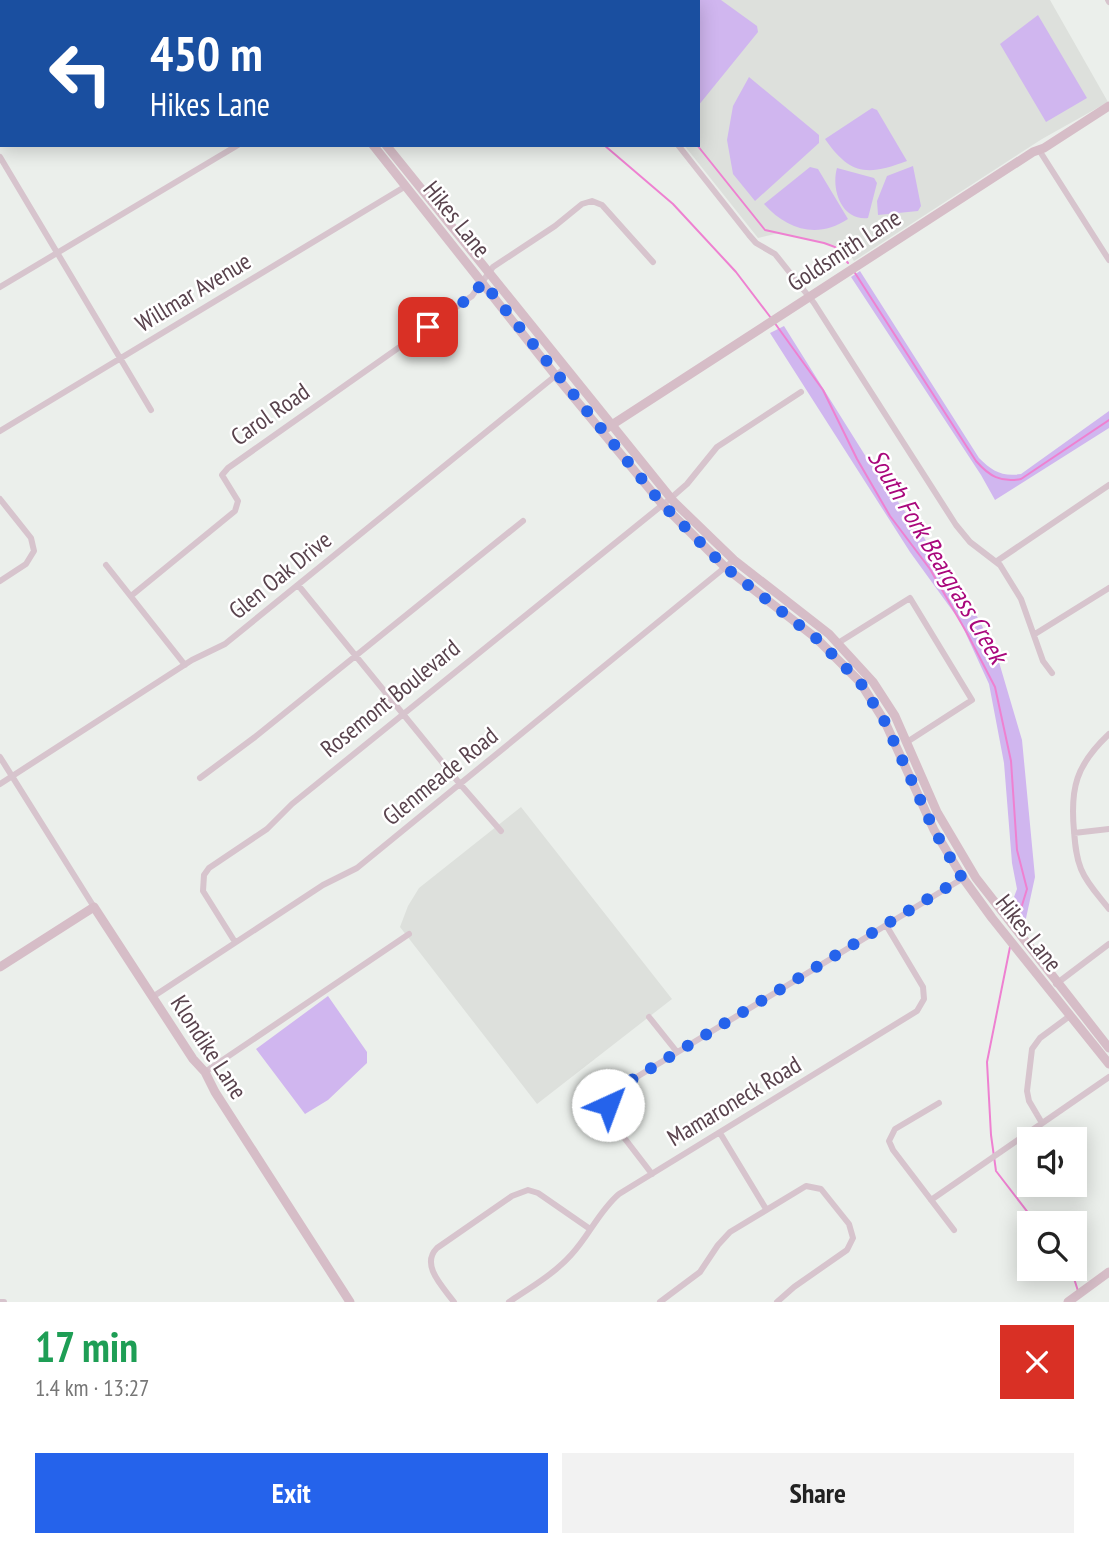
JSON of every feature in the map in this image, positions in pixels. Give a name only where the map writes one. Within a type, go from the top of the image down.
[{"type":"main road","name":"Goldsmith Lane","points":[[607,428],[779,314],[1109,106]]},
{"type":"main road","name":"Hikes Lane","points":[[375,147],[556,376],[671,498],[734,560],[806,615],[859,665],[885,699],[937,812],[973,873],[1019,934],[1054,987],[1069,1016],[1109,1065]]},
{"type":"main road","name":"Hikes Lane","points":[[388,147],[565,368],[662,504],[726,568],[816,638],[860,682],[885,722],[934,830],[962,878],[1014,946],[1078,1009],[1109,1048]]},
{"type":"main road","points":[[0,967],[94,907]]},
{"type":"main road","name":"Klondike Lane","points":[[94,907],[193,1059],[205,1072],[215,1092],[351,1302]]},
{"type":"main road","points":[[1076,1297],[1109,1272]]},
{"type":"street","points":[[0,287],[235,147]]},
{"type":"street","points":[[680,147],[749,235],[756,243],[775,254],[809,296],[956,525],[970,542],[997,561],[1021,599],[1044,661],[1052,673]]},
{"type":"street","points":[[1039,150],[1109,260]]},
{"type":"street","points":[[0,157],[151,410]]},
{"type":"street","name":"Willmar Avenue","points":[[0,430],[406,186]]},
{"type":"street","points":[[483,282],[493,267],[555,226],[582,204],[592,201],[608,210],[653,262]]},
{"type":"street","name":"Carol Road","points":[[131,596],[235,511],[238,501],[222,475],[228,468],[472,296],[483,282]]},
{"type":"street","name":"Glen Oak Drive","points":[[0,784],[185,665],[225,644],[565,368]]},
{"type":"street","name":"Rosemont Boulevard","points":[[235,942],[204,891],[202,879],[206,871],[267,830],[292,804],[671,498],[687,484],[718,447],[802,392]]},
{"type":"street","points":[[997,561],[1109,485]]},
{"type":"street","points":[[0,499],[30,538],[34,551],[26,564],[0,581]]},
{"type":"street","points":[[200,778],[238,751],[523,520]]},
{"type":"street","name":"Glenmeade Road","points":[[154,996],[323,885],[349,874],[734,560]]},
{"type":"street","points":[[106,565],[185,665]]},
{"type":"street","points":[[298,585],[501,831]]},
{"type":"street","points":[[1035,634],[1109,588]]},
{"type":"street","points":[[838,643],[910,598],[972,700],[907,742]]},
{"type":"street","points":[[1109,734],[1092,751],[1078,774],[1072,797],[1074,833],[1081,870],[1109,909]]},
{"type":"street","points":[[0,758],[94,907]]},
{"type":"street","points":[[1074,833],[1109,829]]},
{"type":"street","points":[[652,1174],[610,1120],[608,1105],[610,1097],[617,1089],[973,873]]},
{"type":"street","name":"Mamaroneck Road","points":[[509,1302],[556,1269],[576,1250],[612,1200],[920,1008],[924,999],[923,987],[886,925]]},
{"type":"street","points":[[205,1072],[409,934]]},
{"type":"street","points":[[1054,987],[1109,944]]},
{"type":"street","points":[[1042,1123],[1028,1096],[1030,1055],[1038,1040],[1078,1009]]},
{"type":"street","points":[[649,1017],[677,1052]]},
{"type":"street","points":[[931,1200],[1109,1077]]},
{"type":"street","points":[[939,1103],[895,1129],[889,1141],[954,1230]]},
{"type":"street","points":[[720,1133],[766,1209]]},
{"type":"street","points":[[660,1302],[700,1272],[725,1236],[803,1187],[816,1187],[849,1224],[853,1236],[852,1244],[777,1302]]},
{"type":"street","points":[[454,1302],[430,1266],[433,1251],[521,1192],[538,1193],[590,1229]]},
{"type":"shaded area","points":[[700,0],[1050,0],[1108,102],[1042,139],[854,261],[846,248],[779,233],[758,238],[686,147],[700,147]]},
{"type":"shaded area","points":[[700,0],[721,0],[757,26],[758,32],[700,104]]},
{"type":"shaded area","points":[[1038,15],[1087,98],[1046,122],[1000,44]]},
{"type":"shaded area","points":[[749,77],[819,135],[819,143],[755,201],[733,174],[727,140],[733,106]]},
{"type":"shaded area","points":[[872,108],[877,110],[907,161],[881,169],[860,169],[843,160],[825,139]]},
{"type":"shaded area","points":[[913,166],[921,206],[918,211],[878,215],[877,201],[887,176]]},
{"type":"shaded area","points":[[810,167],[818,169],[848,219],[825,229],[803,229],[783,220],[764,204]]},
{"type":"shaded area","points":[[837,168],[874,178],[877,183],[868,218],[851,214],[840,202],[836,185]]},
{"type":"shaded area","points":[[860,271],[979,458],[993,470],[1008,475],[1021,474],[1109,411],[1109,428],[995,500],[851,277]]},
{"type":"shaded area","points":[[784,326],[868,460],[966,596],[996,652],[1022,740],[1035,877],[1023,932],[1008,913],[1017,889],[1012,863],[1004,763],[989,684],[960,621],[910,552],[770,333]]},
{"type":"shaded area","points":[[521,807],[672,999],[537,1104],[400,927],[419,888]]},
{"type":"shaded area","points":[[328,996],[367,1052],[367,1063],[328,1100],[305,1114],[256,1049]]},
{"type":"waterway","name":"South Fork Beargrass Creek","points":[[606,147],[673,204],[736,272],[771,318]]},
{"type":"waterway","points":[[699,147],[765,230],[835,247],[848,263]]},
{"type":"waterway","points":[[855,273],[976,461],[991,474],[1001,479],[1021,479],[1109,420]]},
{"type":"waterway","name":"South Fork Beargrass Creek","points":[[774,322],[823,390],[857,459],[890,516],[930,569],[995,687],[1011,761],[1017,850],[1027,889],[1016,925]]},
{"type":"waterway","name":"South Fork Beargrass Creek","points":[[1010,947],[987,1062],[991,1135],[996,1171],[1027,1211]]},
{"type":"waterway","name":"South Fork Beargrass Creek","points":[[1075,1281],[1078,1291]]},
{"type":"route","points":[[428,327],[472,296],[483,282],[637,476],[685,529],[726,568],[816,638],[860,682],[885,722],[934,830],[962,878],[617,1089],[610,1097],[608,1105]]}]
